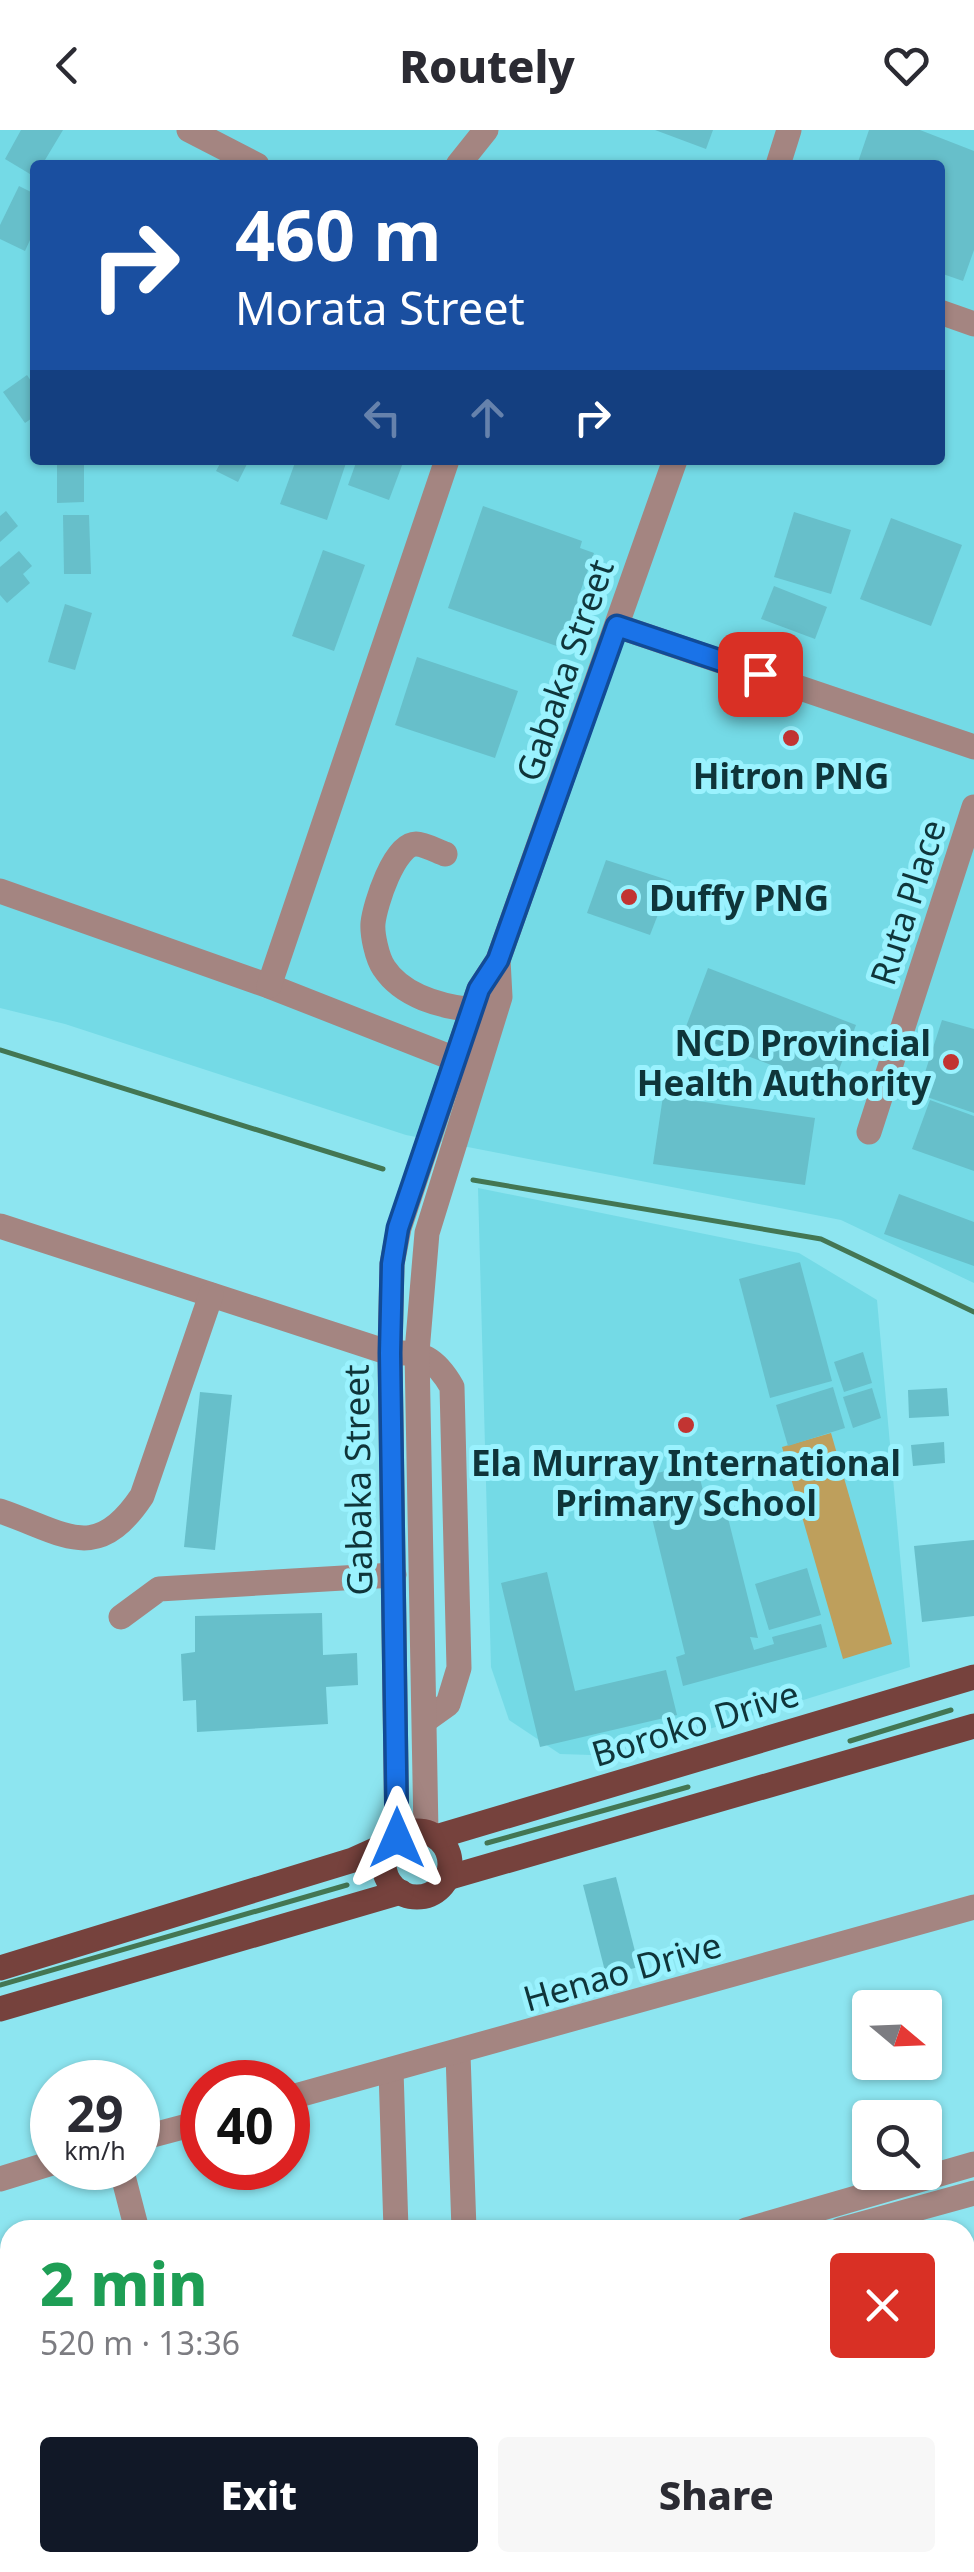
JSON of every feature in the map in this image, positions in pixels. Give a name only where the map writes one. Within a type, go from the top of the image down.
[{"type":"main road","name":"Boroko Drive","points":[[431,1834],[974,1677]]},
{"type":"main road","points":[[0,2009],[401,1892],[432,1893],[446,1878],[974,1726]]},
{"type":"main road","points":[[0,1968],[89,1937],[353,1860],[411,1832],[431,1834],[449,1855],[446,1878]]},
{"type":"main road","points":[[395,1840],[385,1857],[386,1874],[401,1892]]},
{"type":"street","points":[[188,130],[247,160]]},
{"type":"street","points":[[462,160],[486,130]]},
{"type":"street","points":[[780,160],[790,130]]},
{"type":"street","points":[[945,314],[974,324]]},
{"type":"street","points":[[269,986],[446,465]]},
{"type":"street","name":"Gabaka Street","points":[[395,1840],[390,1353],[392,1264],[398,1228],[479,989],[498,960],[673,465]]},
{"type":"street","points":[[617,626],[974,748]]},
{"type":"street","name":"Ruta Place","points":[[869,1132],[974,807]]},
{"type":"street","points":[[445,854],[416,844],[408,846],[386,876],[372,925],[383,967],[398,981],[432,1004],[472,1010]]},
{"type":"street","points":[[0,892],[269,986],[455,1059]]},
{"type":"street","name":"Gabaka Street","points":[[431,1834],[418,1352],[427,1233],[500,998],[498,960]]},
{"type":"street","points":[[0,1226],[390,1353],[418,1352]]},
{"type":"street","points":[[0,1511],[86,1540],[112,1532],[124,1523],[142,1496],[211,1294]]},
{"type":"street","points":[[121,1617],[159,1589],[394,1575]]},
{"type":"street","name":"Henao Drive","points":[[310,2092],[458,2054],[974,1907]]},
{"type":"street","points":[[458,2054],[464,2220]]},
{"type":"street","points":[[392,2070],[396,2220]]},
{"type":"street","points":[[781,2220],[974,2164]]},
{"type":"street","points":[[0,2178],[30,2170]]},
{"type":"street","points":[[126,2190],[134,2220]]},
{"type":"street","points":[[876,2220],[974,2193]]},
{"type":"shaded area","points":[[0,130],[974,130],[974,1283],[841,1220],[406,1135],[65,1024],[0,1008]]},
{"type":"shaded area","name":"Ela Murray International Primary School","points":[[478,1188],[799,1253],[877,1300],[910,1667],[622,1756],[560,1754],[509,1720],[491,1667]]},
{"type":"shaded area","points":[[831,1433],[892,1644],[843,1659],[782,1447]]},
{"type":"building","points":[[21,130],[63,130],[45,160],[30,160],[30,174],[5,159]]},
{"type":"building","points":[[655,130],[713,130],[706,149]]},
{"type":"building","points":[[869,130],[920,130],[974,151],[974,250],[963,281],[945,275],[945,160],[859,160]]},
{"type":"building","points":[[19,186],[30,192],[30,240],[25,251],[0,239],[0,225]]},
{"type":"building","points":[[27,375],[30,420],[25,423],[3,392]]},
{"type":"building","points":[[57,465],[84,465],[84,502],[57,503]]},
{"type":"building","points":[[219,465],[246,465],[238,482],[216,471]]},
{"type":"building","points":[[294,465],[345,465],[327,520],[280,504]]},
{"type":"building","points":[[355,465],[402,465],[389,500],[348,485]]},
{"type":"building","points":[[483,506],[582,541],[580,548],[594,553],[578,598],[586,599],[568,650],[448,608]]},
{"type":"building","points":[[6,511],[18,526],[0,542],[0,516]]},
{"type":"building","points":[[794,512],[851,530],[831,594],[774,577]]},
{"type":"building","points":[[63,515],[89,515],[91,574],[64,574]]},
{"type":"building","points":[[891,518],[962,545],[931,626],[860,599]]},
{"type":"building","points":[[323,550],[365,565],[334,651],[292,636]]},
{"type":"building","points":[[19,551],[32,566],[23,574],[30,583],[7,603],[0,595],[0,567]]},
{"type":"building","points":[[774,586],[827,607],[815,639],[761,619]]},
{"type":"building","points":[[65,604],[92,613],[75,670],[48,662]]},
{"type":"building","points":[[417,657],[518,691],[495,758],[395,725]]},
{"type":"building","name":"Duffy PNG","points":[[606,860],[671,881],[650,935],[587,913]]},
{"type":"building","points":[[708,968],[856,1025],[832,1088],[684,1032]]},
{"type":"building","name":"NCD Provincial Health Authority","points":[[942,1020],[974,1029],[974,1113],[918,1094]]},
{"type":"building","points":[[663,1096],[815,1118],[805,1185],[653,1164]]},
{"type":"building","points":[[930,1100],[974,1116],[974,1171],[912,1149]]},
{"type":"building","points":[[899,1194],[974,1222],[974,1266],[884,1234]]},
{"type":"building","points":[[800,1262],[832,1381],[770,1398],[739,1279]]},
{"type":"building","points":[[863,1352],[872,1383],[844,1392],[834,1362]]},
{"type":"building","points":[[833,1387],[845,1428],[788,1446],[776,1405]]},
{"type":"building","points":[[872,1388],[881,1418],[853,1428],[843,1397]]},
{"type":"building","points":[[947,1388],[949,1416],[909,1418],[908,1390]]},
{"type":"building","points":[[200,1392],[232,1395],[215,1550],[184,1547]]},
{"type":"building","points":[[944,1442],[945,1463],[913,1466],[911,1445]]},
{"type":"building","points":[[696,1463],[709,1514],[726,1510],[758,1638],[750,1637],[754,1650],[774,1644],[772,1637],[821,1624],[827,1647],[683,1686],[676,1657],[685,1654],[642,1477]]},
{"type":"building","points":[[974,1540],[974,1616],[922,1622],[914,1546]]},
{"type":"building","points":[[807,1568],[821,1615],[769,1630],[755,1584]]},
{"type":"building","points":[[547,1572],[575,1691],[666,1670],[677,1715],[540,1747],[501,1583]]},
{"type":"building","points":[[322,1613],[323,1655],[357,1653],[358,1685],[326,1687],[328,1724],[197,1732],[196,1700],[183,1701],[181,1654],[195,1652],[195,1616]]},
{"type":"building","points":[[616,1877],[639,1967],[606,1975],[583,1885]]},
{"type":"waterway","points":[[0,1050],[383,1169]]},
{"type":"waterway","points":[[473,1180],[821,1239],[974,1312]]},
{"type":"waterway","points":[[850,1741],[951,1710]]},
{"type":"waterway","points":[[487,1843],[688,1787]]},
{"type":"waterway","points":[[0,1985],[347,1885]]},
{"type":"place","name":"Hitron PNG","points":[[791,738]]},
{"type":"place","name":"Duffy PNG","points":[[629,897]]},
{"type":"place","name":"NCD Provincial Health Authority","points":[[951,1062]]},
{"type":"place","name":"Ela Murray International Primary School","points":[[686,1425]]},
{"type":"route","points":[[397,1838],[390,1353],[392,1264],[398,1228],[479,989],[498,960],[617,626],[760,674]]}]
